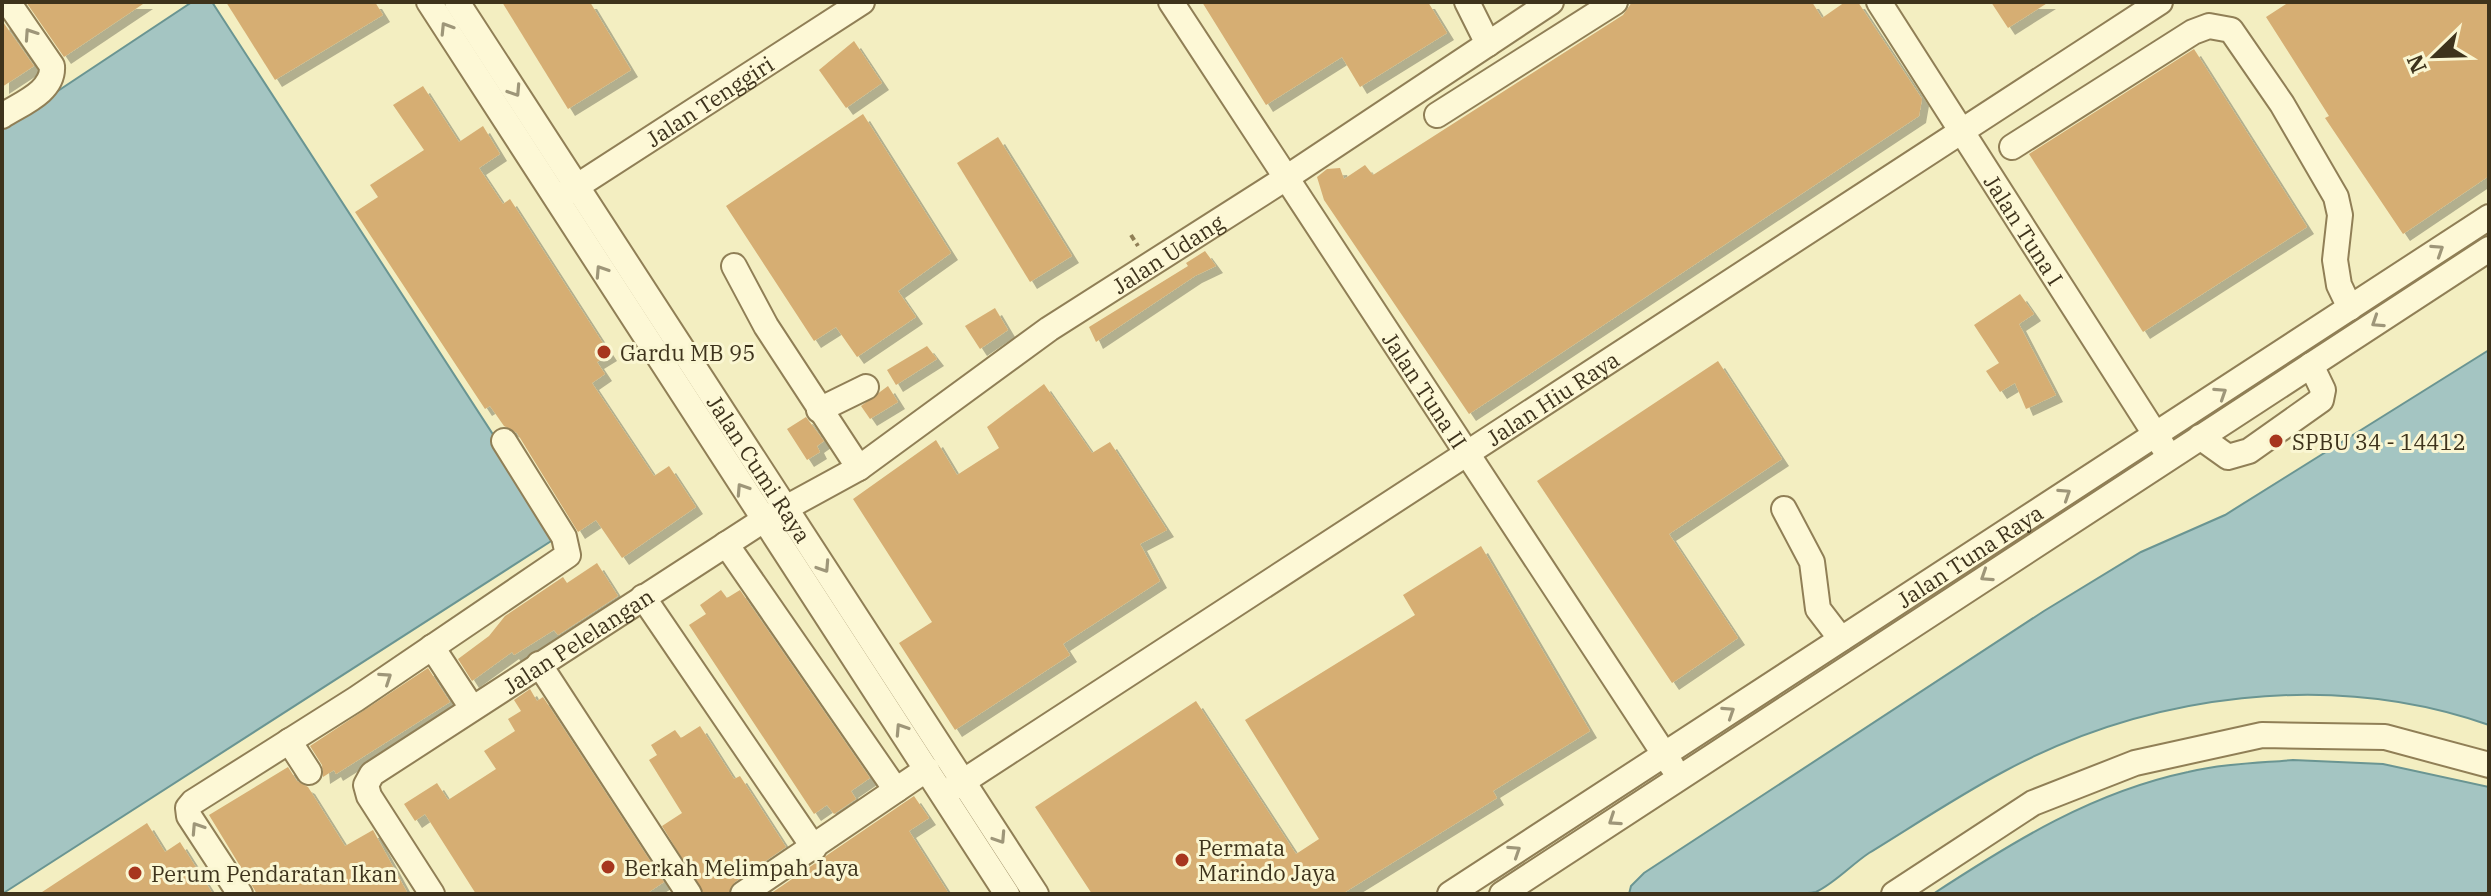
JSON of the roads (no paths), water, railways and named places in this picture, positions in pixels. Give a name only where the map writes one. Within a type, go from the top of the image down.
[{"type":"street","points":[[2,116],[43,90],[51,79],[52,66],[8,2]]},
{"type":"street","name":"Jalan Cumi Raya","points":[[429,2],[483,63],[566,193],[674,385],[927,769],[954,788],[1036,894]]},
{"type":"street","name":"Jalan Cumi Raya","points":[[457,2],[483,63]]},
{"type":"street","name":"Jalan Tenggiri","points":[[566,193],[862,2]]},
{"type":"street","name":"Jalan Tuna II","points":[[1171,2],[1679,777]]},
{"type":"street","points":[[1467,2],[1488,44]]},
{"type":"street","name":"Jalan Udang","points":[[785,508],[859,468],[1049,329],[1286,178],[1551,2]]},
{"type":"street","points":[[1437,115],[1615,2]]},
{"type":"street","name":"Jalan Tuna I","points":[[1879,2],[2169,458]]},
{"type":"street","name":"Jalan Hiu Raya","points":[[954,788],[2160,2]]},
{"type":"street","points":[[2012,147],[2193,32],[2209,26],[2231,30],[2282,104],[2336,197],[2340,215],[2335,260],[2339,285],[2350,308]]},
{"type":"street","name":"Jalan Cumi Raya","points":[[566,193],[695,371],[892,670],[1007,894]]},
{"type":"street","name":"Jalan Tuna Raya","points":[[1460,891],[2489,217]]},
{"type":"street","name":"Jalan Tuna Raya","points":[[1502,894],[2489,249]]},
{"type":"street","points":[[734,266],[766,326],[859,468]]},
{"type":"street","points":[[2200,437],[2228,457],[2249,451],[2321,400],[2323,390],[2311,365]]},
{"type":"street","points":[[674,385],[695,371]]},
{"type":"street","points":[[819,410],[866,387]]},
{"type":"street","points":[[240,894],[188,808],[568,555],[564,537],[504,441]]},
{"type":"street","name":"Jalan Pelelangan","points":[[432,894],[369,796],[366,785],[372,774],[785,508]]},
{"type":"street","points":[[1784,509],[1812,562],[1818,609],[1841,639]]},
{"type":"street","points":[[726,544],[896,790]]},
{"type":"street","points":[[1940,575],[1954,597]]},
{"type":"street","points":[[643,597],[814,848]]},
{"type":"street","points":[[830,623],[839,627],[847,625],[852,617],[850,607]]},
{"type":"street","points":[[432,647],[472,708]]},
{"type":"street","points":[[871,685],[868,674],[873,664],[882,663],[892,670]]},
{"type":"street","points":[[539,664],[689,894]]},
{"type":"street","points":[[1894,894],[2033,803],[2135,763],[2219,744],[2262,735],[2385,737],[2489,765]]},
{"type":"street","points":[[289,741],[309,772]]},
{"type":"street","points":[[743,894],[927,769]]},
{"type":"water","points":[[192,2],[212,2],[559,536],[2,894],[2,128]]},
{"type":"water","points":[[2489,350],[2489,725],[2429,708],[2367,698],[2305,695],[2242,698],[2180,708],[2118,724],[2059,745],[2003,772],[1869,853],[1816,892],[1629,894],[1631,886],[1644,873],[2044,611],[2141,552],[2225,515]]},
{"type":"water","points":[[2293,760],[2383,764],[2489,787],[2489,894],[1933,894],[2024,837],[2119,792],[2201,769]]},
{"type":"place","name":"Gardu MB 95","points":[[604,352]]},
{"type":"place","name":"SPBU 34 - 14412","points":[[2276,441]]},
{"type":"place","name":"Permata Marindo Jaya","points":[[1182,860]]},
{"type":"place","name":"Berkah Melimpah Jaya","points":[[608,867]]},
{"type":"place","name":"Perum Pendaratan Ikan","points":[[135,873]]}]
